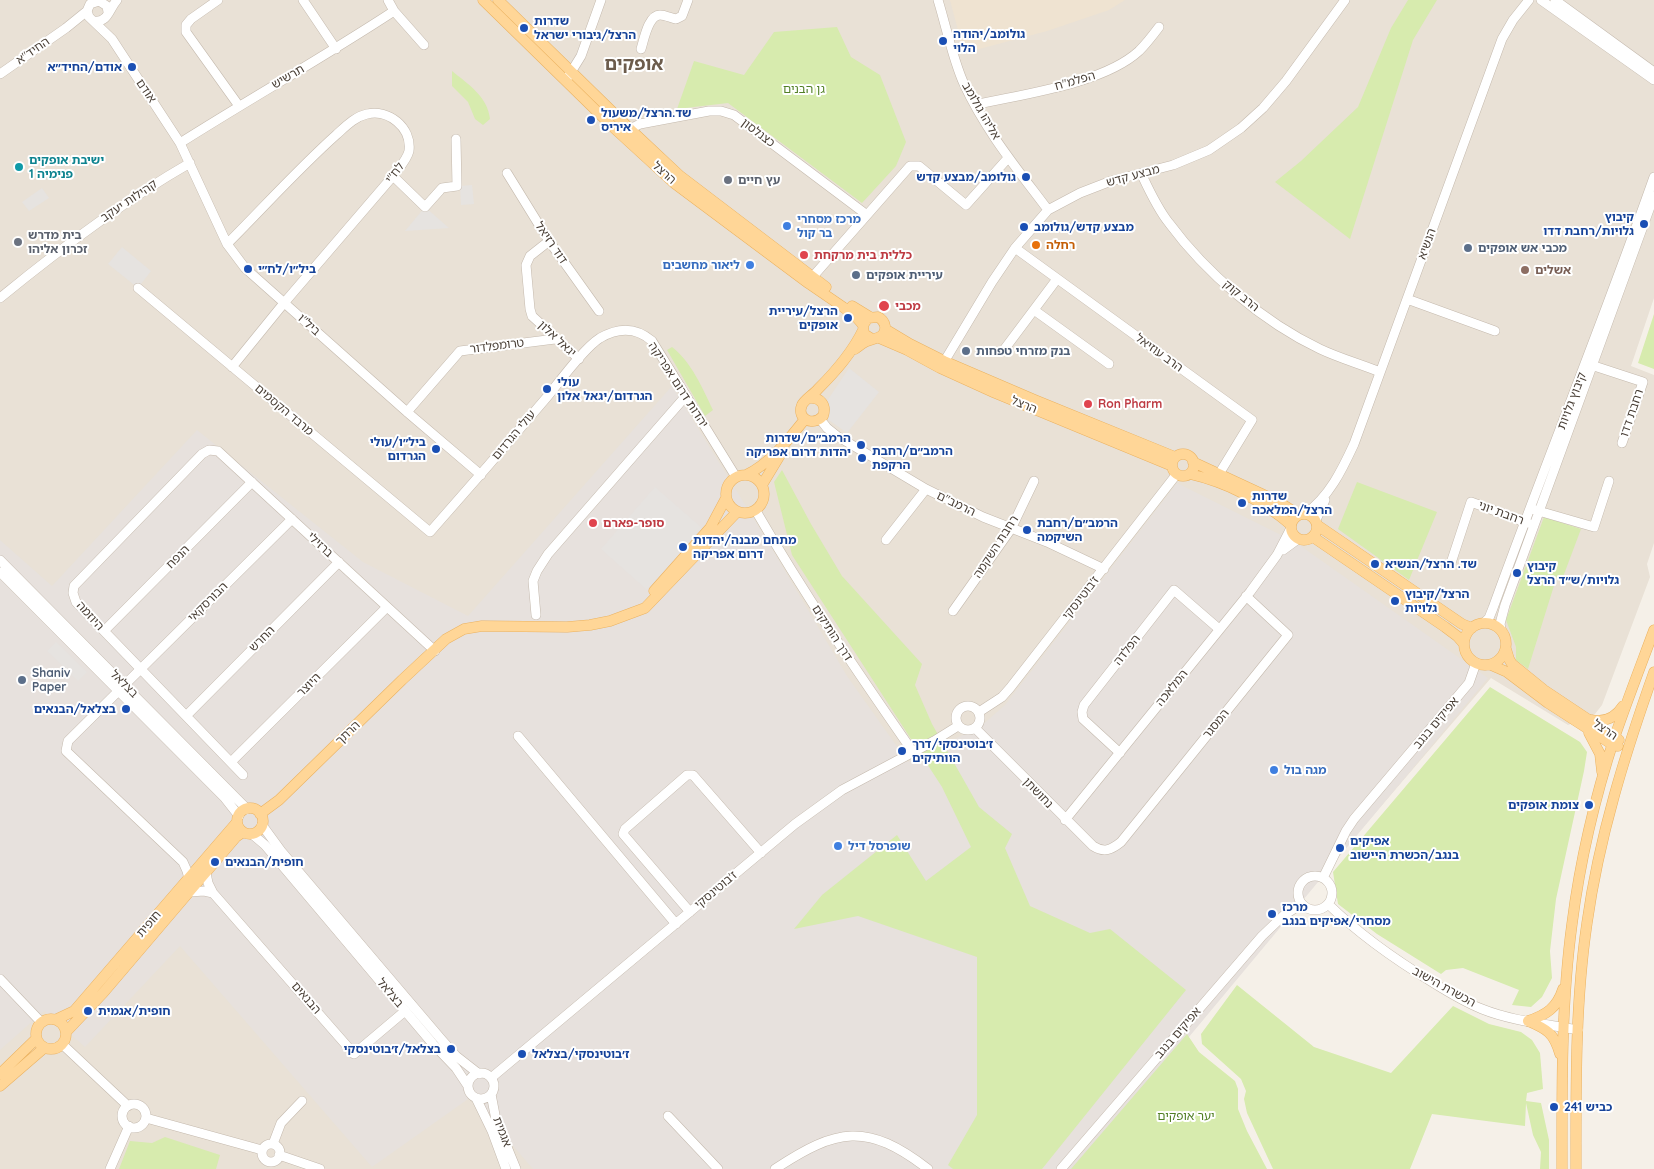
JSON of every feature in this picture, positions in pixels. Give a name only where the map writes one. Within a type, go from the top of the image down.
[{"type":"main road","name":"הרצל","points":[[483,0],[630,129],[679,175],[857,318],[863,327]]},
{"type":"main road","name":"הרצל","points":[[498,0],[569,76],[614,128],[674,183],[810,280],[870,317]]},
{"type":"main road","points":[[810,398],[816,398],[820,401],[823,404],[824,411],[820,419],[813,422],[805,419],[802,415],[801,408],[804,402],[862,343],[879,335],[884,323],[881,319],[876,316],[866,320],[849,355]]},
{"type":"main road","points":[[863,327],[866,335],[879,335]]},
{"type":"main road","name":"הרצל","points":[[879,335],[907,350],[1174,466],[1186,454],[1193,462]]},
{"type":"main road","points":[[820,401],[838,368]]},
{"type":"main road","points":[[627,615],[650,595],[710,528],[726,498],[728,485],[741,476],[755,471],[765,463],[805,419]]},
{"type":"main road","points":[[762,485],[794,433]]},
{"type":"main road","points":[[1193,462],[1302,514],[1309,514],[1317,522],[1462,624],[1472,628]]},
{"type":"main road","points":[[1190,474],[1194,468],[1193,462]]},
{"type":"main road","points":[[1174,466],[1182,476],[1190,474],[1215,481],[1271,508],[1291,526],[1294,536],[1298,539],[1306,540],[1313,537],[1317,532],[1317,522]]},
{"type":"main road","points":[[726,498],[728,504],[737,512],[744,514],[756,511],[763,502],[762,485],[758,480],[741,476]]},
{"type":"main road","points":[[435,651],[455,633],[472,627],[568,627],[596,624],[645,608],[737,512]]},
{"type":"main road","points":[[1291,526],[1294,519],[1302,514]]},
{"type":"main road","points":[[1313,537],[1457,636],[1464,644]]},
{"type":"main road","points":[[1484,623],[1490,623],[1501,629],[1505,635],[1506,649],[1500,659],[1491,665],[1481,665],[1467,656],[1464,644],[1465,638],[1472,628],[1484,623]]},
{"type":"main road","points":[[1562,1169],[1566,979],[1576,893],[1601,785],[1614,741],[1654,630]]},
{"type":"main road","name":"הרצל","points":[[1506,649],[1509,659],[1518,669],[1586,723]]},
{"type":"main road","name":"הרתך","points":[[261,819],[402,680],[435,651]]},
{"type":"main road","name":"הרצל","points":[[1491,665],[1508,672],[1539,697],[1614,741],[1628,747]]},
{"type":"main road","points":[[1576,1169],[1578,1030],[1581,973],[1591,896],[1606,825],[1628,747],[1654,672]]},
{"type":"main road","points":[[1601,785],[1600,754],[1586,723],[1613,717],[1619,713],[1630,697]]},
{"type":"main road","points":[[254,809],[261,819],[258,831],[247,833],[239,828],[241,816],[254,809]]},
{"type":"main road","name":"חופית","points":[[66,1032],[103,993],[190,892],[203,869],[241,816]]},
{"type":"main road","name":"חופית","points":[[56,1019],[74,1011],[189,879],[203,869],[236,837],[247,833]]},
{"type":"main road","points":[[1528,1020],[1542,1016],[1550,1011],[1560,998],[1566,979]]},
{"type":"main road","points":[[48,1018],[56,1019],[63,1024],[66,1032],[62,1044],[54,1049],[44,1048],[36,1039],[36,1030],[41,1022],[48,1018]]},
{"type":"main road","points":[[1528,1020],[1549,1032],[1557,1043],[1563,1062]]},
{"type":"main road","points":[[0,1074],[36,1039]]},
{"type":"main road","points":[[0,1086],[44,1048]]},
{"type":"street","points":[[82,0],[93,20],[100,22],[117,0]]},
{"type":"street","points":[[87,10],[90,4],[99,0],[107,6],[108,14]]},
{"type":"street","points":[[218,0],[191,19],[186,25],[186,32],[239,106]]},
{"type":"street","points":[[303,0],[336,49]]},
{"type":"street","points":[[388,0],[394,11],[424,45]]},
{"type":"street","points":[[569,76],[581,56],[601,0]]},
{"type":"street","points":[[641,49],[648,26],[653,18],[660,15],[676,19],[682,16],[688,0]]},
{"type":"street","name":"אליהו גולומב","points":[[938,0],[963,82],[975,105],[1008,158],[1048,210]]},
{"type":"street","name":"מבצע קדש","points":[[942,365],[972,312],[1015,248],[1048,210],[1080,193],[1111,181],[1173,166],[1209,150],[1241,128],[1263,108],[1286,81],[1344,0]]},
{"type":"street","name":"הנשיא","points":[[1302,514],[1316,505],[1329,490],[1343,468],[1354,444],[1502,39],[1513,20],[1529,0]]},
{"type":"street","points":[[1541,0],[1654,80]]},
{"type":"street","points":[[1555,0],[1654,72]]},
{"type":"street","name":"החיד\"א","points":[[0,74],[66,28],[87,10]]},
{"type":"street","name":"תרשיש","points":[[180,143],[336,49],[394,11]]},
{"type":"street","name":"אודם","points":[[108,14],[109,33],[112,39],[180,143]]},
{"type":"street","name":"החיד\"א","points":[[66,28],[78,22],[93,20]]},
{"type":"street","name":"אודם","points":[[93,20],[112,39]]},
{"type":"street","name":"הפלמ\"ח","points":[[975,105],[1068,84],[1104,73],[1139,51],[1159,27]]},
{"type":"street","name":"כצנלסון","points":[[630,129],[640,124],[709,111],[721,111],[734,115],[867,215]]},
{"type":"street","name":"לח\"י","points":[[228,244],[321,149],[356,118],[367,114],[385,114],[398,122],[405,132],[409,152],[393,176],[232,367]]},
{"type":"street","points":[[393,176],[425,207],[442,188],[457,186],[456,139]]},
{"type":"street","name":"ביל\"ו","points":[[180,143],[228,244],[245,268],[407,412],[481,474]]},
{"type":"street","points":[[810,280],[910,166],[919,166],[966,205],[1008,158]]},
{"type":"street","name":"קהילות יעקב","points":[[0,298],[63,247],[149,187],[190,163]]},
{"type":"street","name":"דוד רזיאל","points":[[507,173],[549,241],[599,311]]},
{"type":"street","name":"הרב קוק","points":[[1141,173],[1155,202],[1168,222],[1187,245],[1226,284],[1280,326],[1301,339],[1320,349],[1380,372]]},
{"type":"street","name":"קיבוץ גלויות","points":[[1501,629],[1500,624],[1505,605],[1540,512],[1654,177]]},
{"type":"street","name":"קיבוץ גלויות","points":[[1484,623],[1490,618],[1494,608],[1524,522],[1590,364],[1654,196]]},
{"type":"street","name":"יגאל אלון","points":[[549,241],[530,256],[526,265],[532,316],[579,359]]},
{"type":"street","name":"הרב עוזיאל","points":[[1015,248],[1252,420],[1219,474]]},
{"type":"street","points":[[1003,351],[1057,280]]},
{"type":"street","name":"מרבד הקסמים","points":[[138,288],[430,532]]},
{"type":"street","points":[[1407,299],[1495,331]]},
{"type":"street","points":[[1034,310],[1109,364]]},
{"type":"street","name":"יהדות דרום אפריקה","points":[[599,339],[616,330],[630,330],[644,334],[652,341],[685,397],[741,476]]},
{"type":"street","name":"טרומפלדור","points":[[407,412],[460,350],[556,339]]},
{"type":"street","name":"עולי הגרדום","points":[[430,532],[579,359],[599,339]]},
{"type":"street","name":"רחבת דדו","points":[[1590,364],[1643,382],[1622,443]]},
{"type":"street","points":[[536,615],[533,581],[548,554],[685,397]]},
{"type":"street","name":"הרמב\"ם","points":[[820,419],[837,436],[926,489],[1011,529],[1047,542],[1104,569]]},
{"type":"street","name":"ברזילי","points":[[202,454],[209,450],[218,450],[435,651]]},
{"type":"street","name":"היוזמה","points":[[202,454],[74,586],[73,593],[76,602],[243,775]]},
{"type":"street","name":"ז'בוטינסקי","points":[[979,712],[1002,697],[1010,688],[1104,569],[1174,466]]},
{"type":"street","name":"רחבת השקמה","points":[[952,611],[1011,529],[1034,481]]},
{"type":"street","points":[[1530,509],[1594,527],[1609,481]]},
{"type":"street","name":"הנפח","points":[[104,631],[252,482]]},
{"type":"street","points":[[886,540],[926,489]]},
{"type":"street","name":"הנשיא","points":[[1317,522],[1329,490]]},
{"type":"street","name":"רחבת יוני","points":[[1451,563],[1472,502],[1534,525]]},
{"type":"street","name":"דרך הותיקים","points":[[756,511],[788,565],[878,704],[913,752]]},
{"type":"street","name":"הבורסקאי","points":[[121,688],[292,519]]},
{"type":"street","name":"המלאכה","points":[[1278,556],[1291,526]]},
{"type":"street","name":"המלאכה","points":[[1065,820],[1278,556],[1298,539]]},
{"type":"street","name":"בצלאל","points":[[0,560],[241,816]]},
{"type":"street","name":"החרש","points":[[186,716],[339,562]]},
{"type":"street","name":"בצלאל","points":[[0,572],[121,688]]},
{"type":"street","name":"הפלדה","points":[[1120,753],[1083,719],[1084,705],[1174,590],[1219,629]]},
{"type":"street","name":"המסגר","points":[[1106,851],[1113,849],[1121,842],[1288,635],[1246,596]]},
{"type":"street","name":"היוצר","points":[[231,762],[387,607]]},
{"type":"street","name":"אפיקים בנגב","points":[[1323,878],[1346,830],[1468,683],[1476,663]]},
{"type":"street","points":[[121,688],[68,741],[66,751],[183,862],[188,871],[189,879]]},
{"type":"street","points":[[973,707],[979,712],[979,722],[976,728],[966,730],[958,726],[955,718],[961,708],[973,707]]},
{"type":"street","name":"ז'בוטינסקי","points":[[491,1078],[796,824],[842,790],[958,726]]},
{"type":"street","name":"נחושתן","points":[[976,728],[1065,820],[1093,846],[1099,850],[1106,851]]},
{"type":"street","points":[[518,736],[676,924]]},
{"type":"street","points":[[690,912],[623,834],[624,829],[687,774],[693,775],[761,853]]},
{"type":"street","name":"בצלאל","points":[[261,819],[281,851],[441,1040],[456,1056],[479,1074]]},
{"type":"street","name":"בצלאל","points":[[247,833],[265,845],[405,1011],[456,1068],[468,1086]]},
{"type":"street","points":[[183,862],[203,869]]},
{"type":"street","name":"הבנאים","points":[[203,869],[213,893],[354,1054],[405,1011]]},
{"type":"street","points":[[1310,876],[1323,878],[1332,889],[1332,895],[1328,904],[1316,910],[1306,908],[1301,904],[1298,894],[1302,882],[1310,876]]},
{"type":"street","points":[[190,892],[204,891],[213,893]]},
{"type":"street","name":"אפיקים בנגב","points":[[1061,1169],[1262,936],[1283,916],[1301,904]]},
{"type":"street","name":"הכשרת הישוב","points":[[1328,904],[1348,924],[1376,946],[1455,996],[1482,1009],[1514,1019],[1578,1030]]},
{"type":"street","points":[[0,980],[41,1022]]},
{"type":"street","points":[[62,1044],[128,1106]]},
{"type":"street","points":[[486,1074],[491,1078],[494,1087],[491,1094],[486,1098],[476,1098],[470,1093],[468,1086],[472,1077],[486,1074]]},
{"type":"street","name":"אגמית","points":[[491,1094],[496,1120],[516,1169]]},
{"type":"street","name":"אגמית","points":[[476,1098],[492,1131],[506,1169]]},
{"type":"street","points":[[272,1144],[286,1117],[302,1101]]},
{"type":"street","points":[[135,1104],[145,1110],[146,1118],[139,1126],[129,1126],[124,1122],[122,1115],[128,1106],[135,1104]]},
{"type":"street","points":[[668,1116],[718,1169]]},
{"type":"street","points":[[146,1118],[262,1150]]},
{"type":"street","points":[[110,1169],[129,1126]]},
{"type":"street","points":[[775,1169],[802,1151],[827,1140],[851,1134],[875,1138],[909,1154],[928,1169]]},
{"type":"street","points":[[272,1144],[278,1147],[279,1155],[268,1165],[263,1157],[262,1150],[265,1146],[272,1144]]},
{"type":"street","points":[[279,1155],[320,1169]]},
{"type":"shaded area","name":"אופקים","points":[[0,0],[1654,0],[1654,298],[1631,366],[1654,375],[1654,543],[1647,564],[1650,577],[1602,705],[1595,714],[1568,725],[1491,678],[1070,1169],[0,1169]]},
{"type":"shaded area","points":[[950,0],[1125,0],[1109,10],[1047,31],[964,53]]},
{"type":"shaded area","points":[[472,185],[474,204],[461,205],[460,186]]},
{"type":"shaded area","points":[[42,188],[49,198],[29,211],[22,202]]},
{"type":"shaded area","points":[[425,207],[449,228],[405,231]]},
{"type":"shaded area","points":[[122,247],[151,271],[138,288],[108,264]]},
{"type":"shaded area","points":[[849,368],[879,392],[847,433],[819,413]]},
{"type":"shaded area","points":[[672,386],[768,542],[847,676],[908,762],[981,726],[1005,705],[1177,483],[1295,542],[1488,678],[1079,1169],[533,1169],[471,1097],[372,1167],[180,946],[85,1047],[44,1011],[0,1050],[0,540],[52,586],[197,430],[363,562],[468,616]]},
{"type":"shaded area","points":[[655,487],[702,528],[647,590],[601,549]]},
{"type":"shaded area","points":[[56,642],[87,672],[78,681],[47,651]]},
{"type":"green space","points":[[1408,0],[1437,0],[1413,40],[1350,239],[1275,182],[1301,161],[1358,107],[1391,28]]},
{"type":"green space","name":"גן הבנים","points":[[837,27],[851,57],[880,75],[906,142],[896,166],[862,203],[728,103],[677,109],[694,61],[744,75],[774,32]]},
{"type":"green space","points":[[452,71],[476,92],[485,104],[490,119],[483,125],[475,119],[468,102],[452,86]]},
{"type":"green space","points":[[1654,314],[1654,369],[1638,363]]},
{"type":"green space","points":[[672,347],[691,368],[709,401],[713,410],[705,416],[667,350]]},
{"type":"green space","points":[[782,470],[842,576],[922,664],[915,685],[932,724],[979,807],[1012,834],[1005,848],[1030,906],[1090,933],[1110,929],[1186,990],[1042,1169],[953,1169],[948,1165],[977,1115],[977,957],[858,916],[794,929],[822,895],[897,835],[926,881],[971,847],[942,787],[792,555],[774,482]]},
{"type":"green space","points":[[1357,482],[1437,512],[1409,580],[1338,529]]},
{"type":"green space","points":[[1544,517],[1581,529],[1563,577],[1557,576],[1528,669],[1516,660],[1516,647],[1506,620]]},
{"type":"green space","points":[[1490,687],[1580,742],[1587,752],[1556,899],[1550,951],[1552,978],[1542,997],[1531,1007],[1512,1005],[1519,990],[1463,968],[1446,970],[1441,974],[1377,934],[1338,904],[1333,872]]},
{"type":"green space","points":[[1237,985],[1314,1047],[1391,1073],[1453,1006],[1489,1024],[1521,1032],[1532,1040],[1540,1053],[1543,1089],[1527,1093],[1526,1101],[1541,1103],[1549,1140],[1549,1169],[1540,1169],[1541,1152],[1533,1135],[1526,1103],[1525,1126],[1432,1114],[1410,1169],[1273,1169],[1247,1113],[1244,1099],[1246,1091],[1241,1079],[1202,1044],[1201,1034]]},
{"type":"green space","name":"יער אופקים","points":[[1187,1034],[1199,1052],[1235,1081],[1238,1089],[1238,1109],[1267,1169],[1071,1169]]},
{"type":"green space","points":[[165,1137],[220,1155],[216,1169],[119,1169],[130,1141],[152,1143]]},
{"type":"place","name":"שדרות הרצל/גיבורי ישראל","points":[[524,28]]},
{"type":"place","name":"גולומב/יהודה הלוי","points":[[943,41]]},
{"type":"place","name":"אודם/החיד״א","points":[[132,67]]},
{"type":"place","name":"שד.הרצל/משעול איריס","points":[[591,120]]},
{"type":"place","name":"ישיבת אופקים פנימיה 1","points":[[19,167]]},
{"type":"place","name":"גולומב/מבצע קדש","points":[[1026,177]]},
{"type":"place","name":"עץ חיים","points":[[728,180]]},
{"type":"place","name":"קיבוץ גלויות/רחבת דדו","points":[[1644,224]]},
{"type":"place","name":"מרכז מסחרי בר קול","points":[[787,226]]},
{"type":"place","name":"מבצע קדש/גולומב","points":[[1024,227]]},
{"type":"place","name":"בית מדרש זכרון אליהו","points":[[18,242]]},
{"type":"place","name":"רחלה","points":[[1036,245]]},
{"type":"place","name":"מכבי אש אופקים","points":[[1468,248]]},
{"type":"place","name":"כללית בית מרקחת","points":[[804,255]]},
{"type":"place","name":"ליאור מחשבים","points":[[750,265]]},
{"type":"place","name":"ביל״ו/לח״י","points":[[248,269]]},
{"type":"place","name":"אשלים","points":[[1525,270]]},
{"type":"place","name":"עיריית אופקים","points":[[856,275]]},
{"type":"place","name":"מכבי","points":[[884,306]]},
{"type":"place","name":"הרצל/עיריית אופקים","points":[[848,318]]},
{"type":"place","name":"בנק מזרחי טפחות","points":[[966,351]]},
{"type":"place","name":"עולי הגרדום/יגאל אלון","points":[[547,389]]},
{"type":"place","name":"Ron Pharm","points":[[1088,404]]},
{"type":"place","name":"הרמב״ם/שדרות יהדות דרום אפריקה","points":[[861,445]]},
{"type":"place","name":"ביל״ו/עולי הגרדום","points":[[436,449]]},
{"type":"place","name":"הרמב״ם/רחבת הרקפת","points":[[862,458]]},
{"type":"place","name":"שדרות הרצל/המלאכה","points":[[1242,503]]},
{"type":"place","name":"סופר-פארם","points":[[593,523]]},
{"type":"place","name":"הרמב״ם/רחבת השיקמה","points":[[1027,530]]},
{"type":"place","name":"מתחם מבנה/יהדות דרום אפריקה","points":[[683,547]]},
{"type":"place","name":"שד. הרצל/הנשיא","points":[[1375,564]]},
{"type":"place","name":"קיבוץ גלויות/ש״ד הרצל","points":[[1517,573]]},
{"type":"place","name":"הרצל/קיבוץ גלויות","points":[[1395,601]]},
{"type":"place","name":"Shaniv Paper","points":[[22,680]]},
{"type":"place","name":"בצלאל/הבנאים","points":[[126,709]]},
{"type":"place","name":"ז׳בוטינסקי/דרך הוותיקים","points":[[902,751]]},
{"type":"place","name":"מגה בול","points":[[1274,770]]},
{"type":"place","name":"צומת אופקים","points":[[1589,805]]},
{"type":"place","name":"שופרסל דיל","points":[[838,846]]},
{"type":"place","name":"אפיקים בנגב/הכשרת היישוב","points":[[1340,848]]},
{"type":"place","name":"חופית/הבנאים","points":[[215,862]]},
{"type":"place","name":"מרכז מסחרי/אפיקים בנגב","points":[[1272,914]]},
{"type":"place","name":"חופית/אגמית","points":[[88,1011]]},
{"type":"place","name":"בצלאל/ז׳בוטינסקי","points":[[451,1049]]},
{"type":"place","name":"ז׳בוטינסקי/בצלאל","points":[[522,1054]]},
{"type":"place","name":"כביש 241","points":[[1554,1107]]},
{"type":"district","name":"אופקים","points":[[634,65]]}]
